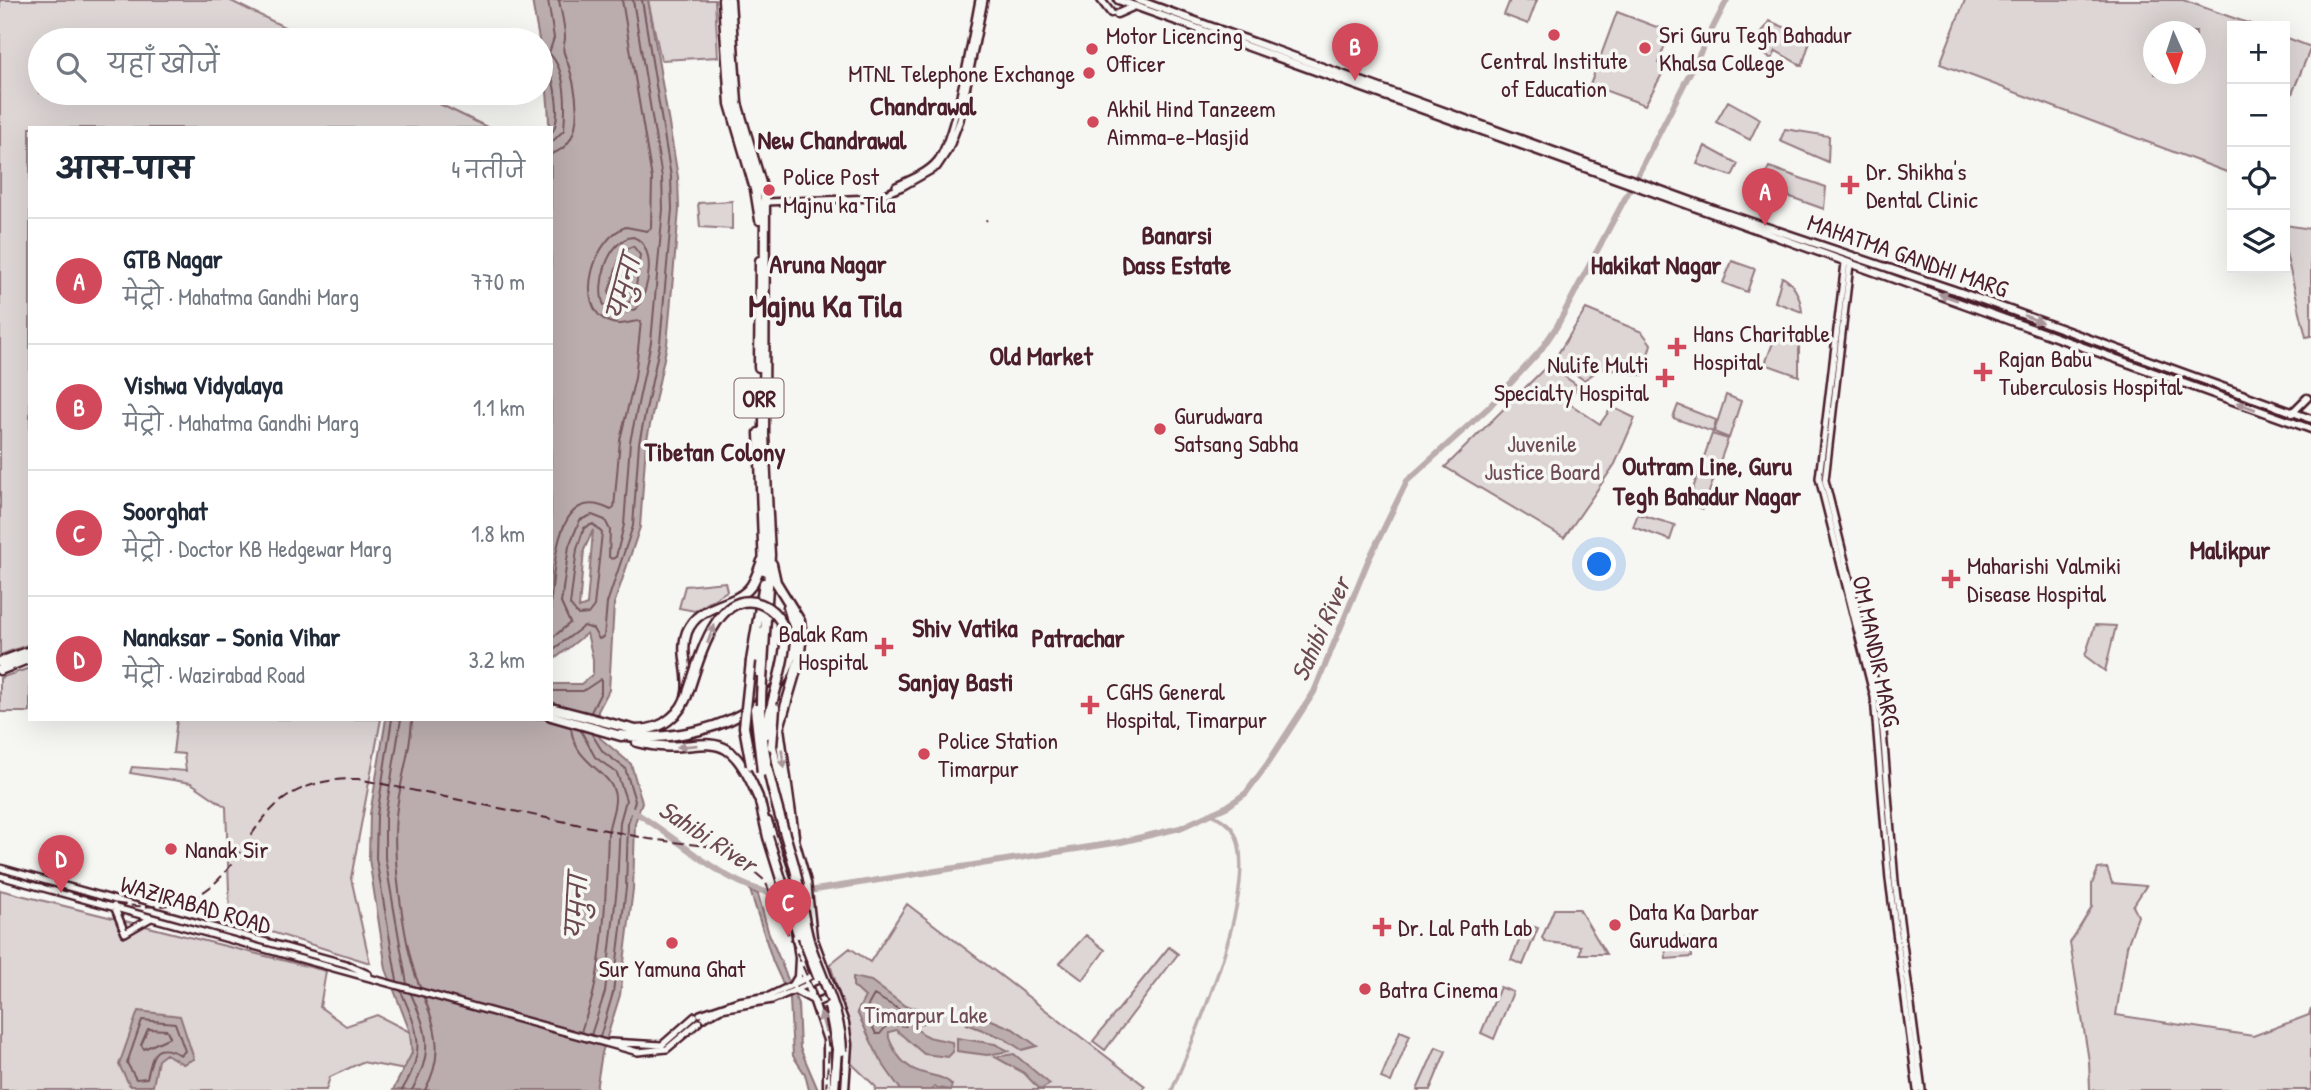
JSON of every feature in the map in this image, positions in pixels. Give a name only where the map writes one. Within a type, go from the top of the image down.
[{"type":"highway","name":"ORR","points":[[723,0],[730,104],[760,213],[759,435],[767,555],[760,612]]},
{"type":"highway","name":"ORR","points":[[730,0],[737,103],[765,199],[764,435],[767,555],[759,681]]},
{"type":"highway","name":"ORR","points":[[767,555],[776,582],[800,621],[802,634],[799,660],[779,728],[794,836]]},
{"type":"highway","points":[[686,698],[686,636],[695,620],[707,609],[751,587],[767,555]]},
{"type":"highway","points":[[553,716],[663,738],[757,707],[775,690],[787,669],[793,645],[793,625],[785,600]]},
{"type":"highway","points":[[619,731],[642,730],[661,725],[676,714],[686,698],[717,619],[732,605],[755,602],[775,613],[785,632],[772,746],[775,773],[794,836]]},
{"type":"highway","points":[[760,612],[759,681],[765,763],[772,796],[795,866],[810,944],[838,1018],[837,1090]]},
{"type":"highway","points":[[760,612],[744,727],[748,766],[803,955],[831,1012],[839,1050]]},
{"type":"highway","points":[[0,662],[28,652]]},
{"type":"highway","points":[[0,670],[28,659]]},
{"type":"highway","points":[[765,763],[768,719],[781,660]]},
{"type":"highway","points":[[759,681],[755,725],[760,763],[793,881],[803,955]]},
{"type":"highway","points":[[553,709],[660,747],[718,746],[733,751],[748,766]]},
{"type":"main road","points":[[765,199],[877,194],[934,164],[945,148],[953,122],[979,0]]},
{"type":"main road","points":[[765,199],[873,198],[902,187],[937,167],[949,149],[960,120],[984,0]]},
{"type":"main road","points":[[1101,0],[1114,14],[1138,3]]},
{"type":"main road","name":"MAHATMA GANDHI MARG","points":[[1118,0],[1138,3],[1644,187],[1992,304],[2310,419]]},
{"type":"main road","points":[[1644,187],[1848,264],[2311,429]]},
{"type":"main road","name":"OM MANDIR MARG","points":[[1848,264],[1824,472],[1827,501],[1847,584],[1881,706],[1895,882],[1919,1090]]},
{"type":"main road","points":[[1990,313],[1992,304]]},
{"type":"main road","points":[[2292,413],[2307,398]]},
{"type":"main road","points":[[759,800],[789,887],[797,941],[827,1040],[827,1090]]},
{"type":"main road","name":"ORR","points":[[794,836],[807,882],[813,937]]},
{"type":"main road","name":"WAZIRABAD ROAD","points":[[0,868],[346,964],[380,980]]},
{"type":"main road","name":"WAZIRABAD ROAD","points":[[0,876],[607,1043],[644,1046],[669,1044]]},
{"type":"main road","points":[[114,906],[125,933],[152,917]]},
{"type":"main road","points":[[797,941],[813,937],[836,994],[848,1044],[845,1090]]},
{"type":"main road","points":[[803,955],[820,954]]},
{"type":"main road","points":[[794,988],[803,955]]},
{"type":"main road","points":[[669,1044],[680,1027],[700,1017],[780,994],[826,972]]},
{"type":"main road","points":[[794,988],[817,1002]]},
{"type":"main road","points":[[817,1002],[836,994]]},
{"type":"main road","points":[[669,1044],[684,1036],[700,1017]]},
{"type":"green space","points":[[0,0],[229,0],[286,28],[28,28],[28,105],[442,105],[485,126],[28,126],[28,645],[0,655]]},
{"type":"green space","points":[[648,0],[715,0],[718,57],[661,60]]},
{"type":"green space","points":[[1510,0],[1537,0],[1528,24],[1504,15]]},
{"type":"green space","points":[[1965,0],[2183,0],[2242,21],[2227,21],[2227,172],[1940,64]]},
{"type":"green space","points":[[1617,12],[1670,32],[1658,63],[1666,67],[1645,105],[1590,85]]},
{"type":"green space","points":[[1769,21],[1811,38],[1802,66],[1776,51],[1772,59],[1759,52],[1763,45],[1772,49],[1758,40]]},
{"type":"green space","points":[[2290,39],[2311,47],[2290,99]]},
{"type":"green space","points":[[1728,101],[1760,119],[1750,140],[1716,122]]},
{"type":"green space","points":[[1785,129],[1829,136],[1828,162],[1780,141]]},
{"type":"green space","points":[[1705,146],[1738,164],[1732,176],[1697,164]]},
{"type":"green space","points":[[1769,167],[1826,187],[1824,209],[1760,186]]},
{"type":"green space","points":[[732,201],[732,229],[700,227],[698,203]]},
{"type":"green space","points":[[2290,226],[2311,229],[2311,336],[2306,337],[2290,270]]},
{"type":"green space","points":[[1732,261],[1755,269],[1747,292],[1723,283]]},
{"type":"green space","points":[[1782,277],[1796,292],[1802,312],[1775,302]]},
{"type":"green space","points":[[1586,309],[1642,332],[1651,344],[1643,375],[1602,368],[1584,380],[1554,360]]},
{"type":"green space","points":[[1777,332],[1799,340],[1799,376],[1765,364]]},
{"type":"green space","name":"Juvenile Justice Board","points":[[1548,365],[1578,386],[1567,402],[1600,424],[1612,407],[1635,418],[1615,464],[1564,538],[1445,467]]},
{"type":"green space","points":[[1726,395],[1741,401],[1729,438],[1714,432]]},
{"type":"green space","points":[[1678,405],[1716,420],[1713,432],[1673,418]]},
{"type":"green space","points":[[1712,434],[1728,439],[1703,509],[1688,503]]},
{"type":"green space","points":[[1638,514],[1675,525],[1670,540],[1633,527]]},
{"type":"green space","points":[[725,582],[727,591],[695,611],[679,608],[685,586]]},
{"type":"green space","points":[[2095,625],[2116,626],[2105,671],[2085,656]]},
{"type":"green space","points":[[28,669],[28,712],[0,712],[0,678]]},
{"type":"green space","points":[[177,721],[381,721],[351,878],[370,963],[230,919],[226,807],[191,783],[130,773],[132,767],[186,771],[184,754],[173,753]]},
{"type":"green space","points":[[2107,868],[2112,883],[2146,886],[2133,906],[2138,916],[2127,946],[2116,1015],[2253,1036],[2309,1015],[2311,1008],[2311,1090],[2090,1090],[2089,1061],[2070,943],[2092,907],[2092,884],[2098,869]]},
{"type":"green space","points":[[0,890],[326,971],[320,1007],[346,1026],[377,1015],[410,1032],[412,1053],[406,1070],[362,1062],[330,1077],[326,1090],[0,1090]]},
{"type":"green space","name":"Timarpur Lake","points":[[907,904],[1145,1086],[1142,1090],[875,1090],[876,1087],[851,1063],[846,1015],[830,964],[850,948],[870,962]]},
{"type":"green space","points":[[1554,909],[1579,909],[1606,954],[1580,954],[1581,946],[1546,942],[1542,938]]},
{"type":"green space","points":[[1526,924],[1538,928],[1523,965],[1511,960]]},
{"type":"green space","points":[[1086,935],[1105,950],[1083,980],[1060,963]]},
{"type":"green space","points":[[1691,938],[1692,957],[1666,959],[1665,940]]},
{"type":"green space","points":[[1169,947],[1178,954],[1105,1050],[1093,1041]]},
{"type":"green space","points":[[1500,987],[1513,992],[1494,1039],[1481,1033]]},
{"type":"green space","points":[[1400,1031],[1410,1035],[1391,1082],[1381,1078]]},
{"type":"green space","points":[[1436,1047],[1446,1051],[1430,1090],[1417,1090]]},
{"type":"water","name":"यमुना","points":[[532,0],[648,0],[678,177],[679,210],[667,344],[646,444],[640,527],[614,604],[609,690],[598,711],[597,728],[600,738],[631,764],[642,802],[635,823],[633,889],[620,995],[602,1053],[596,1090],[393,1090],[412,1053],[410,1032],[386,969],[369,859],[370,814],[386,721],[553,721],[553,684],[581,684],[593,674],[593,659],[587,633],[553,660],[553,126],[549,126],[548,105],[553,105],[553,28],[537,28]],"holes":[[[593,530],[587,605],[579,608],[584,550]]]},
{"type":"water","points":[[750,890],[758,894],[768,931],[798,1004],[800,1048],[818,1090],[809,1090],[805,1074],[793,1056],[790,999],[773,962]]},
{"type":"water","points":[[853,977],[871,981],[905,1006],[936,1011],[939,1015],[936,1021],[915,1024],[913,1027],[928,1037],[952,1042],[953,1052],[948,1057],[924,1054],[896,1030],[889,1032],[889,1038],[900,1058],[908,1065],[946,1080],[952,1085],[950,1090],[934,1087],[932,1090],[901,1090],[880,1060],[857,1012],[865,997],[853,986]]},
{"type":"water","points":[[138,1011],[180,1016],[194,1059],[183,1064],[166,1054],[158,1060],[153,1086],[130,1086],[119,1065]]},
{"type":"water","points":[[977,1014],[1013,1029],[1037,1046],[1022,1050],[1003,1038],[967,1024]]},
{"type":"water","points":[[957,1038],[995,1044],[1009,1051],[987,1055],[957,1051]]},
{"type":"water","points":[[1014,1054],[1050,1084],[1040,1090],[1024,1073],[995,1057]]},
{"type":"waterway","name":"Sahibi River","points":[[631,810],[722,873],[762,891],[783,895],[1121,842],[1180,828],[1228,806],[1246,793],[1314,692],[1368,561],[1407,481],[1489,407],[1540,351],[1557,326],[1727,0]]},
{"type":"waterway","points":[[1172,1090],[1222,960],[1240,885],[1240,854],[1233,830],[1212,814]]},
{"type":"railway","points":[[2026,321],[2311,423]]},
{"type":"railway","points":[[0,872],[106,902],[168,905],[197,895],[219,879],[267,814],[289,796],[318,783],[358,779],[649,839],[714,847],[741,860],[765,881],[822,1010],[829,1049],[826,1090]]},
{"type":"place","name":"Central Institute of Education","points":[[1554,35]]},
{"type":"place","name":"Sri Guru Tegh Bahadur Khalsa College","points":[[1645,48]]},
{"type":"place","name":"Motor Licencing Officer","points":[[1092,49]]},
{"type":"place","name":"MTNL Telephone Exchange","points":[[1089,73]]},
{"type":"place","name":"Vishwa Vidyalaya","points":[[1355,81]]},
{"type":"place","name":"Akhil Hind Tanzeem Aimma-e-Masjid","points":[[1093,122]]},
{"type":"place","name":"Dr. Shikha's Dental Clinic","points":[[1850,185]]},
{"type":"place","name":"Police Post Majnu ka Tila","points":[[769,190]]},
{"type":"place","name":"GTB Nagar","points":[[1765,226]]},
{"type":"place","name":"Hans Charitable Hospital","points":[[1677,347]]},
{"type":"place","name":"Rajan Babu Tuberculosis Hospital","points":[[1983,372]]},
{"type":"place","name":"Nulife Multi Specialty Hospital","points":[[1665,378]]},
{"type":"place","name":"Gurudwara Satsang Sabha","points":[[1160,429]]},
{"type":"place","name":"Maharishi Valmiki Disease Hospital","points":[[1951,579]]},
{"type":"place","name":"Balak Ram Hospital","points":[[884,647]]},
{"type":"place","name":"CGHS General Hospital, Timarpur","points":[[1090,705]]},
{"type":"place","name":"Police Station Timarpur","points":[[924,754]]},
{"type":"place","name":"Nanak Sir","points":[[171,849]]},
{"type":"place","name":"Nanaksar - Sonia Vihar","points":[[61,893]]},
{"type":"place","name":"Data Ka Darbar Gurudwara","points":[[1615,925]]},
{"type":"place","name":"Dr. Lal Path Lab","points":[[1382,927]]},
{"type":"place","name":"Soorghat","points":[[788,937]]},
{"type":"place","name":"Sur Yamuna Ghat","points":[[672,943]]},
{"type":"place","name":"Batra Cinema","points":[[1365,989]]},
{"type":"district","name":"Chandrawal","points":[[923,105]]},
{"type":"district","name":"New Chandrawal","points":[[832,139]]},
{"type":"district","name":"Banarsi Dass Estate","points":[[1177,249]]},
{"type":"district","name":"Aruna Nagar","points":[[828,263]]},
{"type":"district","name":"Hakikat Nagar","points":[[1656,264]]},
{"type":"district","name":"Majnu Ka Tila","points":[[825,305]]},
{"type":"district","name":"Old Market","points":[[1041,355]]},
{"type":"district","name":"Tibetan Colony","points":[[715,451]]},
{"type":"district","name":"Outram Line, Guru Tegh Bahadur Nagar","points":[[1707,480]]},
{"type":"district","name":"Malikpur","points":[[2230,549]]},
{"type":"district","name":"Shiv Vatika","points":[[965,627]]},
{"type":"district","name":"Patrachar","points":[[1078,637]]},
{"type":"district","name":"Sanjay Basti","points":[[956,681]]}]
